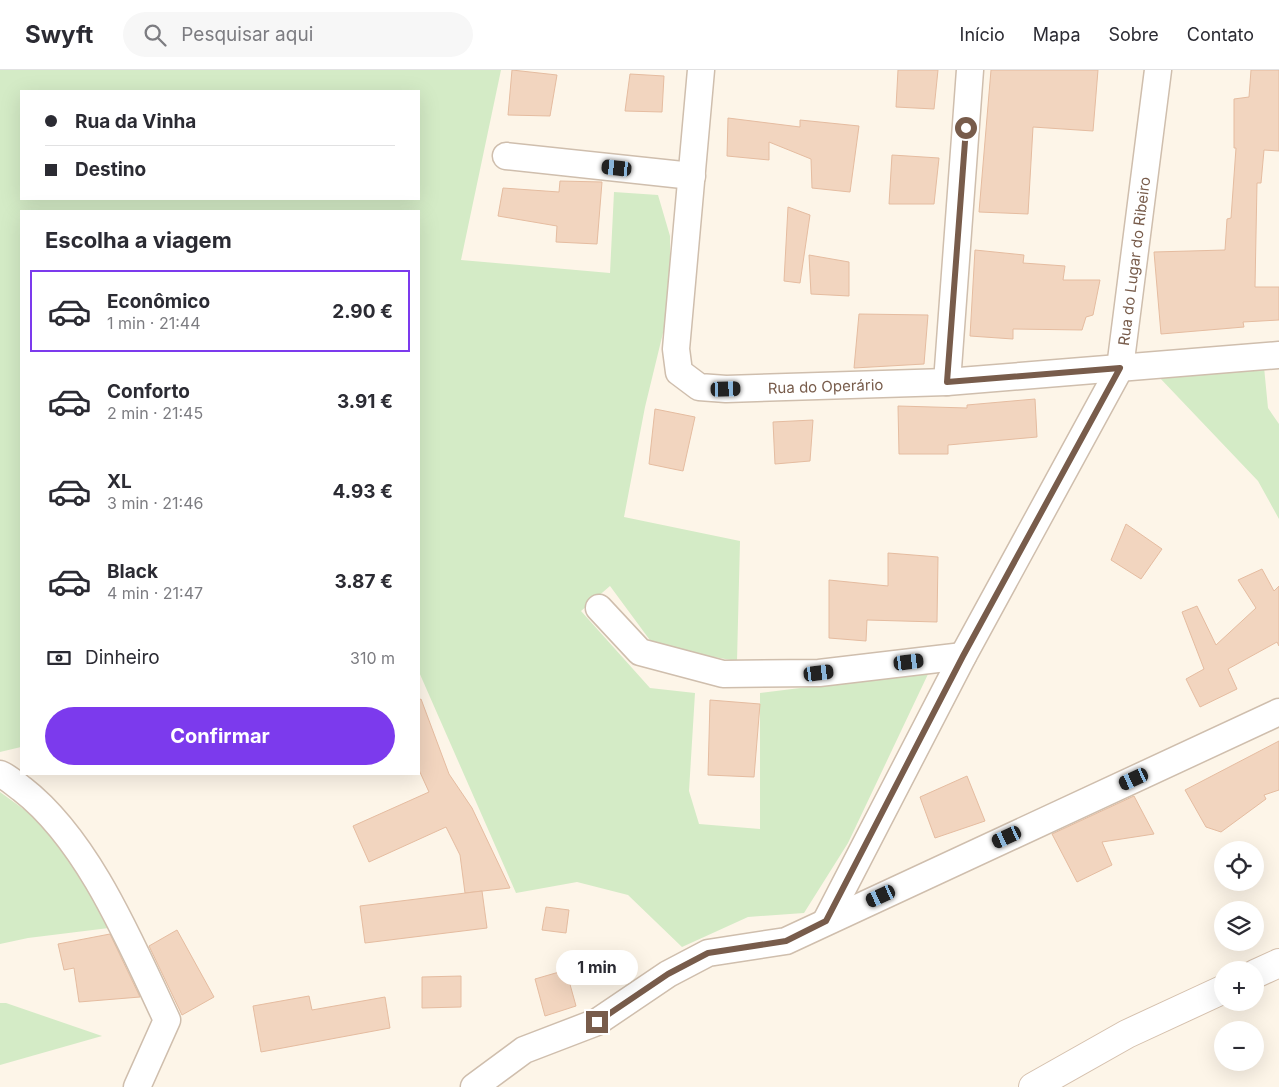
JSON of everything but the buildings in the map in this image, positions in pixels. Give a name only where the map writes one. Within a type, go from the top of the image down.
[{"type":"main road","points":[[1264,970],[1279,963]]},
{"type":"main road","points":[[1033,1087],[1127,1034],[1214,994]]},
{"type":"street","name":"Rua do Operário","points":[[701,70],[676,349],[679,372],[699,387],[726,389],[947,382],[1279,355]]},
{"type":"street","points":[[947,382],[970,70]]},
{"type":"street","name":"Rua do Lugar do Ribeiro","points":[[826,921],[963,656],[1120,368],[1158,70]]},
{"type":"street","points":[[506,156],[692,176]]},
{"type":"street","points":[[599,608],[640,652],[723,674],[819,673],[963,656]]},
{"type":"street","points":[[474,1087],[524,1050],[597,1022],[668,974],[708,953],[786,941],[1279,712]]},
{"type":"street","points":[[0,774],[40,804],[74,842],[128,938],[167,1020],[137,1087]]},
{"type":"green space","points":[[0,70],[501,70],[461,260],[610,273],[614,192],[658,195],[670,236],[670,304],[645,407],[624,517],[740,541],[737,661],[655,647],[610,586],[581,611],[650,688],[695,693],[689,791],[699,824],[760,829],[760,693],[929,672],[848,843],[804,913],[748,917],[682,947],[628,895],[577,882],[516,893],[420,674],[420,210],[20,210],[20,747],[0,752]]},
{"type":"green space","points":[[1264,367],[1268,408],[1279,424],[1279,519],[1258,481],[1158,376]]},
{"type":"green space","points":[[0,792],[40,821],[117,927],[28,938],[0,944]]},
{"type":"green space","points":[[0,1003],[6,1003],[102,1036],[0,1065]]},
{"type":"route","points":[[597,1022],[668,974],[708,953],[786,941],[826,921],[963,656],[1120,368],[947,382],[966,128]]}]
